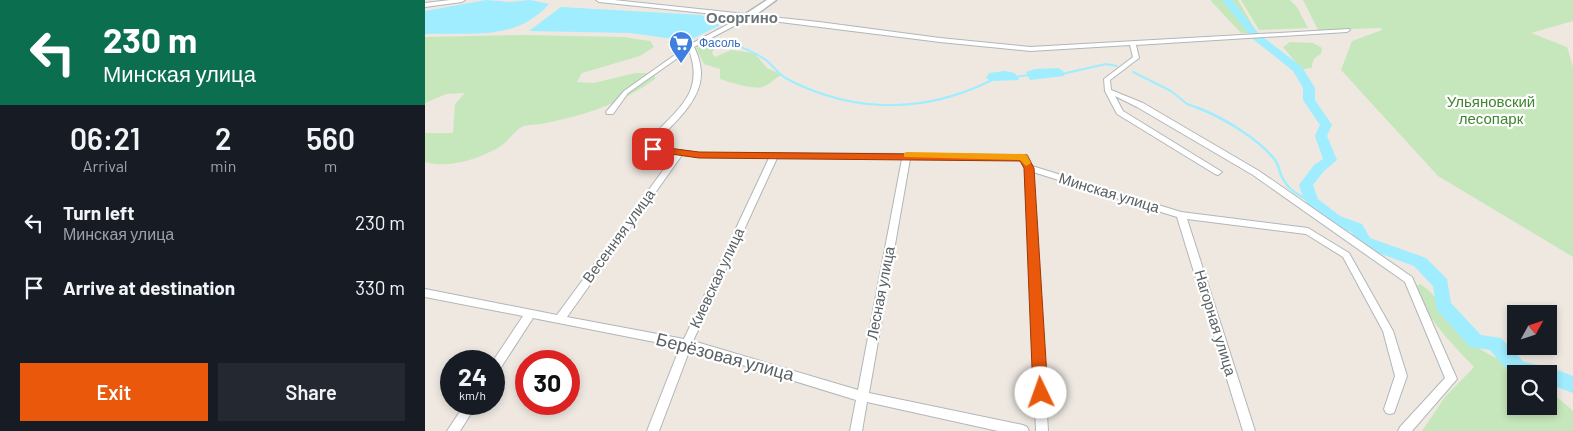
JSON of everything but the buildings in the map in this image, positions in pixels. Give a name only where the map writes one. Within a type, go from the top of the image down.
[{"type":"street","points":[[425,5],[462,0]]},
{"type":"street","points":[[599,0],[1030,49],[1347,30]]},
{"type":"street","points":[[610,112],[617,100],[626,92],[691,46],[747,17],[773,0]]},
{"type":"street","points":[[1132,42],[1136,58],[1107,79],[1108,91],[1120,112],[1218,172]]},
{"type":"street","name":"Минская улица","points":[[691,46],[699,74],[697,83],[685,104],[653,142],[653,149],[679,154],[1024,157],[1029,168],[1181,215],[1308,231],[1346,255],[1388,331],[1401,376],[1390,409]]},
{"type":"street","points":[[1108,91],[1140,105],[1256,173],[1409,280],[1451,379],[1404,431]]},
{"type":"street","name":"Весенняя улица","points":[[559,319],[679,154]]},
{"type":"street","name":"Киевская улица","points":[[653,431],[687,344],[774,155]]},
{"type":"street","name":"Лесная улица","points":[[855,431],[907,155]]},
{"type":"street","points":[[1029,168],[1042,431]]},
{"type":"street","name":"Нагорная улица","points":[[1181,215],[1249,431]]},
{"type":"street","name":"Берёзовая улица","points":[[425,293],[687,344],[861,396],[1023,431]]},
{"type":"street","points":[[505,352],[530,314]]},
{"type":"street","points":[[453,431],[464,415]]},
{"type":"green space","points":[[1210,0],[1238,0],[1257,33],[1241,33]]},
{"type":"green space","points":[[1241,0],[1290,0],[1297,7],[1308,28],[1259,30]]},
{"type":"green space","name":"Ульяновский лесопарк","points":[[1303,0],[1573,0],[1573,21],[1531,33],[1567,47],[1573,67],[1573,257],[1438,176],[1341,70],[1352,41],[1382,30],[1381,28],[1318,30]]},
{"type":"green space","points":[[526,35],[623,37],[650,41],[654,47],[640,56],[582,73],[577,82],[594,83],[635,73],[655,73],[655,79],[630,95],[603,107],[561,120],[524,126],[501,146],[474,159],[444,164],[425,162],[425,133],[453,133],[455,104],[465,93],[446,94],[425,103],[425,37]]},
{"type":"green space","points":[[711,40],[718,43],[712,53],[715,57],[731,50],[755,54],[767,68],[782,75],[759,88],[720,79],[720,69],[704,64],[696,48]]},
{"type":"green space","points":[[1290,42],[1313,43],[1322,48],[1321,54],[1312,63],[1312,68],[1304,69],[1298,65],[1283,47]]},
{"type":"green space","points":[[1420,284],[1432,294],[1454,326],[1466,339],[1492,356],[1511,365],[1507,365],[1507,415],[1557,415],[1557,397],[1573,411],[1573,431],[1422,431],[1445,397],[1474,367],[1433,320],[1415,287]]},
{"type":"water","points":[[486,0],[510,2],[530,0],[549,4],[536,16],[507,30],[475,34],[425,34],[425,11]]},
{"type":"water","points":[[561,7],[701,15],[724,23],[688,41],[630,33],[529,31]]},
{"type":"water","points":[[1058,68],[1063,71],[1064,76],[1030,80],[1026,72],[1035,69]]},
{"type":"water","points":[[1005,71],[1015,73],[1019,80],[991,81],[986,78],[989,73]]},
{"type":"waterway","points":[[1227,0],[1254,34]]},
{"type":"waterway","points":[[1257,37],[1298,69],[1309,88],[1309,100],[1326,125],[1321,136],[1330,160],[1319,168],[1306,185],[1311,201],[1335,220],[1357,228],[1365,242],[1381,246],[1420,262],[1441,284],[1443,305],[1476,342],[1495,343],[1514,365]]},
{"type":"waterway","points":[[739,46],[763,58],[789,80],[814,91],[865,104],[891,105],[942,99],[992,80]]},
{"type":"waterway","points":[[1062,74],[1106,64],[1117,66]]},
{"type":"waterway","points":[[1133,72],[1171,91],[1187,104],[1201,109]]},
{"type":"waterway","points":[[1015,77],[1029,75]]},
{"type":"waterway","points":[[1198,108],[1229,123],[1260,144],[1276,162],[1287,186],[1298,195],[1311,201]]},
{"type":"waterway","points":[[1557,378],[1573,385]]},
{"type":"slow traffic","points":[[908,155],[1024,157],[1026,163]]},
{"type":"place","name":"Фасоль","points":[[681,64]]},
{"type":"district","name":"Осоргино","points":[[742,18]]},
{"type":"route","points":[[653,149],[679,154],[699,155],[1024,157],[1029,168],[1041,393]]}]
